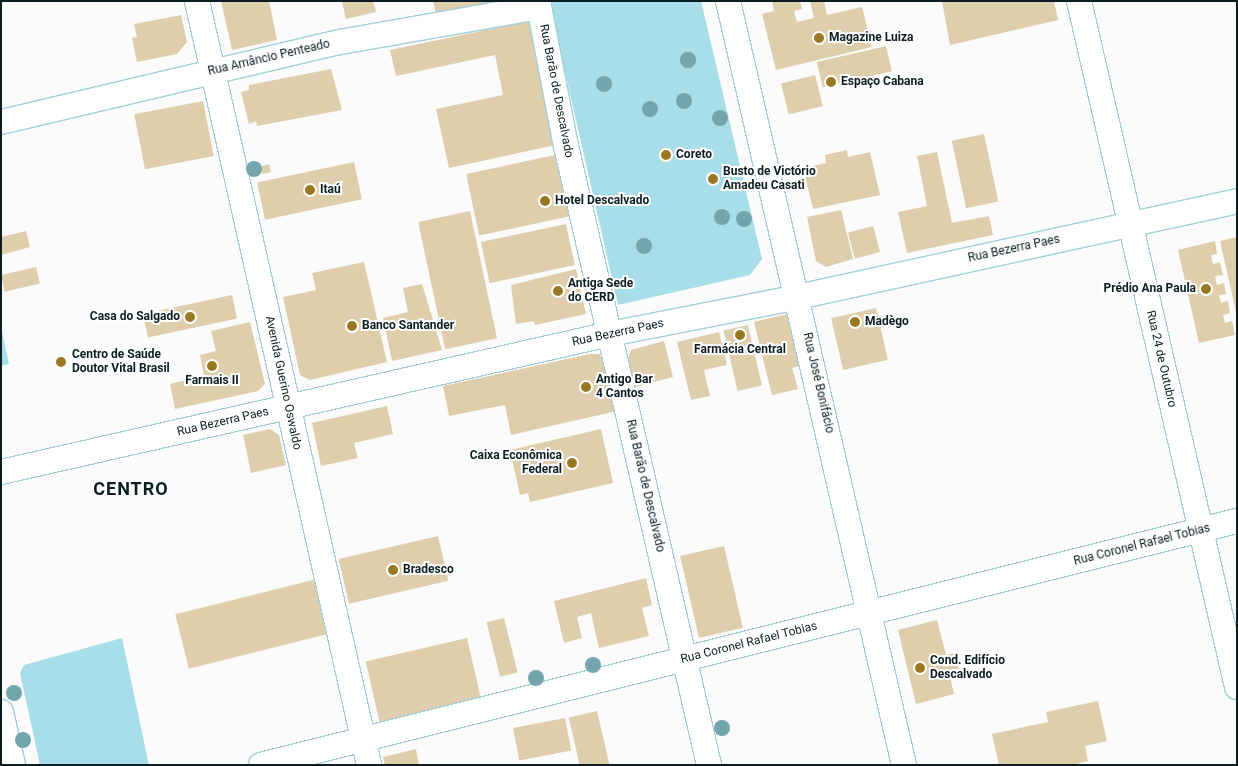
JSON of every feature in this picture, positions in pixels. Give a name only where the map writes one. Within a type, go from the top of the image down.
[{"type":"street","name":"Avenida Guerino Oswaldo","points":[[197,1],[369,765]]},
{"type":"street","name":"Rua José Bonifácio","points":[[728,1],[871,612],[904,765]]},
{"type":"street","name":"Rua 24 de Outubro","points":[[1079,1],[1237,686]]},
{"type":"street","name":"Rua Amâncio Penteado","points":[[1,122],[346,41],[539,4]]},
{"type":"street","name":"Rua Barão de Descalvado","points":[[539,4],[566,146],[709,765]]},
{"type":"street","name":"Rua Bezerra Paes","points":[[1,472],[610,334],[798,296],[1237,201]]},
{"type":"street","name":"Rua Coronel Rafael Tobias","points":[[261,765],[364,741],[1237,521]]},
{"type":"street","points":[[1,712],[13,765]]},
{"type":"shaded area","points":[[549,1],[701,1],[762,259],[750,275],[618,305]]},
{"type":"shaded area","points":[[1,327],[9,364],[1,366]]},
{"type":"shaded area","points":[[122,638],[149,765],[40,765],[20,673],[24,665]]},
{"type":"building","points":[[221,1],[269,1],[277,40],[232,50]]},
{"type":"building","points":[[342,1],[373,1],[376,12],[346,19]]},
{"type":"building","points":[[433,1],[494,1],[494,2],[436,14]]},
{"type":"building","name":"Magazine Luiza","points":[[772,1],[800,1],[802,9],[794,11],[797,22],[814,18],[810,1],[824,1],[827,15],[862,7],[872,47],[776,70],[762,14],[774,11]]},
{"type":"building","points":[[942,1],[1054,1],[1058,20],[950,45]]},
{"type":"building","points":[[181,15],[187,42],[177,54],[137,62],[132,38],[137,37],[134,24]]},
{"type":"building","points":[[529,21],[556,145],[449,168],[436,109],[503,95],[495,55],[396,76],[390,50]]},
{"type":"building","points":[[886,46],[892,71],[823,87],[817,62]]},
{"type":"building","points":[[331,69],[342,110],[257,126],[256,121],[249,124],[241,92],[249,90],[249,85]]},
{"type":"building","points":[[815,75],[823,106],[789,115],[781,83]]},
{"type":"building","points":[[203,101],[214,156],[145,169],[134,114]]},
{"type":"building","points":[[984,134],[998,201],[966,208],[952,141]]},
{"type":"building","name":"Coreto","points":[[668,147],[673,152],[672,160],[664,163],[659,157],[659,149]]},
{"type":"building","points":[[847,150],[848,157],[870,152],[880,195],[813,209],[803,168],[826,163],[825,155]]},
{"type":"building","points":[[937,152],[952,223],[989,216],[993,235],[907,253],[898,212],[927,206],[917,156]]},
{"type":"building","points":[[560,154],[573,216],[479,236],[466,174]]},
{"type":"building","name":"Itaú","points":[[354,162],[362,199],[265,220],[257,183]]},
{"type":"building","points":[[269,164],[271,172],[262,174],[260,167]]},
{"type":"building","points":[[841,210],[853,259],[826,267],[816,261],[807,217]]},
{"type":"building","points":[[470,211],[497,338],[445,349],[418,222]]},
{"type":"building","points":[[566,224],[575,265],[490,283],[481,242]]},
{"type":"building","points":[[873,226],[880,252],[855,259],[848,233]]},
{"type":"building","points":[[26,231],[30,247],[1,255],[1,237]]},
{"type":"building","points":[[1237,237],[1237,312],[1236,312],[1220,241]]},
{"type":"building","name":"Prédio Ana Paula","points":[[1215,241],[1217,254],[1211,255],[1213,264],[1220,262],[1223,275],[1215,276],[1217,285],[1224,283],[1226,294],[1219,295],[1221,303],[1228,301],[1230,313],[1223,315],[1225,323],[1232,321],[1235,335],[1199,343],[1178,250]]},
{"type":"building","name":"Banco Santander","points":[[364,262],[387,362],[310,380],[300,375],[283,297],[316,290],[312,273]]},
{"type":"building","points":[[36,267],[40,284],[5,292],[1,275]]},
{"type":"building","name":"Antiga Sede do CERD","points":[[576,269],[586,314],[535,325],[534,321],[516,324],[511,285]]},
{"type":"building","points":[[422,284],[442,350],[392,361],[383,318],[408,312],[403,288]]},
{"type":"building","name":"Casa do Salgado","points":[[232,295],[237,318],[148,337],[143,314]]},
{"type":"building","points":[[876,308],[888,360],[843,370],[831,318]]},
{"type":"building","points":[[787,314],[799,366],[792,368],[798,389],[772,395],[754,322]]},
{"type":"building","points":[[250,322],[265,384],[258,391],[175,409],[170,384],[204,376],[200,355],[216,351],[211,331]]},
{"type":"building","points":[[748,325],[762,385],[738,391],[724,331]]},
{"type":"building","points":[[719,332],[727,365],[704,370],[710,396],[691,400],[677,342]]},
{"type":"building","points":[[664,341],[673,377],[635,387],[628,359],[631,350]]},
{"type":"building","points":[[590,354],[599,354],[605,362],[617,411],[511,435],[505,405],[449,416],[443,386]]},
{"type":"building","points":[[387,406],[393,434],[354,443],[358,458],[321,466],[312,423]]},
{"type":"building","points":[[270,429],[279,435],[286,465],[251,473],[243,435]]},
{"type":"building","points":[[601,429],[613,483],[530,502],[528,493],[520,495],[510,450]]},
{"type":"building","name":"Bradesco","points":[[438,536],[448,581],[349,604],[339,559]]},
{"type":"building","points":[[724,546],[743,628],[699,638],[680,556]]},
{"type":"building","points":[[646,578],[652,605],[642,608],[649,636],[599,648],[591,613],[577,617],[582,638],[564,643],[554,601]]},
{"type":"building","points":[[317,579],[331,633],[189,669],[175,614]]},
{"type":"building","points":[[504,618],[518,672],[500,677],[487,622]]},
{"type":"building","name":"Cond. Edifício Descalvado","points":[[937,620],[946,655],[955,653],[960,675],[950,677],[954,694],[916,704],[898,630]]},
{"type":"building","points":[[467,638],[481,699],[380,723],[366,661]]},
{"type":"building","points":[[1098,701],[1107,741],[1085,746],[1088,761],[1072,765],[999,765],[992,734],[1048,722],[1046,712]]},
{"type":"building","points":[[597,711],[609,765],[580,765],[569,718]]},
{"type":"building","points":[[565,718],[571,750],[519,761],[513,728]]},
{"type":"building","points":[[416,749],[419,765],[385,765],[383,757]]},
{"type":"place","name":"Magazine Luiza","points":[[819,38]]},
{"type":"place","name":"Espaço Cabana","points":[[831,82]]},
{"type":"place","name":"Coreto","points":[[666,155]]},
{"type":"place","name":"Busto de Victório Amadeu Casati","points":[[713,179]]},
{"type":"place","name":"Itaú","points":[[310,190]]},
{"type":"place","name":"Hotel Descalvado","points":[[545,201]]},
{"type":"place","name":"Prédio Ana Paula","points":[[1206,289]]},
{"type":"place","name":"Antiga Sede do CERD","points":[[558,291]]},
{"type":"place","name":"Casa do Salgado","points":[[190,317]]},
{"type":"place","name":"Madègo","points":[[855,322]]},
{"type":"place","name":"Banco Santander","points":[[352,326]]},
{"type":"place","name":"Farmácia Central","points":[[740,335]]},
{"type":"place","name":"Centro de Saúde Doutor Vital Brasil","points":[[61,362]]},
{"type":"place","name":"Farmais II","points":[[212,366]]},
{"type":"place","name":"Antigo Bar 4 Cantos","points":[[586,387]]},
{"type":"place","name":"Caixa Econômica Federal","points":[[572,463]]},
{"type":"place","name":"Bradesco","points":[[393,570]]},
{"type":"place","name":"Cond. Edifício Descalvado","points":[[920,668]]},
{"type":"district","name":"CENTRO","points":[[131,489]]}]
